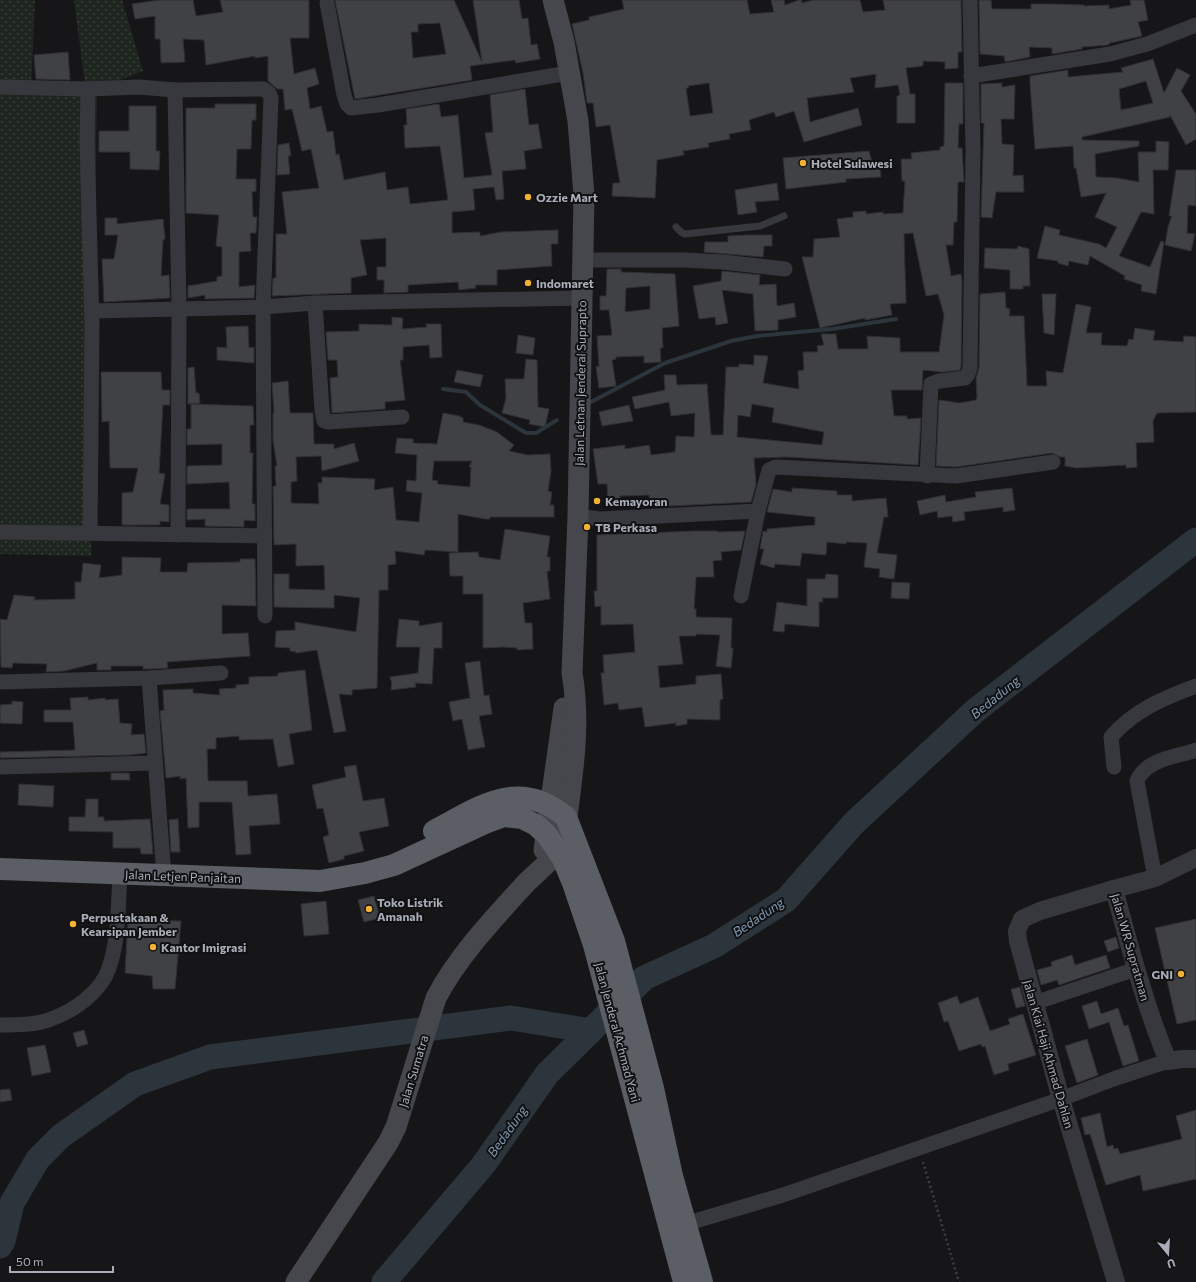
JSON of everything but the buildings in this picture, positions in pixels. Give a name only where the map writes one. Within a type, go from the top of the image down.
[{"type":"highway","points":[[365,873],[390,855],[479,807],[501,799],[519,797],[558,810]]},
{"type":"highway","name":"Jalan Jenderal Achmad Yani","points":[[558,810],[604,943],[644,1092],[672,1176],[702,1282]]},
{"type":"highway","name":"Jalan Jenderal Achmad Yani","points":[[504,816],[522,818],[536,825],[552,843],[604,943]]},
{"type":"highway","name":"Jalan Letjen Panjaitan","points":[[0,869],[320,881],[365,873],[394,865],[485,823],[504,816]]},
{"type":"highway","name":"Jalan Jenderal Achmad Yani","points":[[644,1092],[670,1233],[684,1282]]},
{"type":"main road","name":"Jalan Letnan Jenderal Suprapto","points":[[552,843],[567,757],[565,698],[572,673],[578,516],[584,195],[578,121],[564,42],[553,0]]},
{"type":"main road","name":"Jalan Sumatra","points":[[296,1282],[388,1142],[396,1127],[436,998],[450,972],[540,868],[552,843]]},
{"type":"street","points":[[927,476],[931,384],[939,381],[965,378],[970,368],[973,150],[970,0]]},
{"type":"street","points":[[327,3],[344,95],[347,104],[351,108],[386,104],[569,74]]},
{"type":"street","points":[[972,76],[1110,54],[1147,44],[1196,25]]},
{"type":"street","points":[[0,88],[88,89],[139,87],[175,90],[264,89],[269,93],[270,106],[263,307],[265,616]]},
{"type":"street","points":[[88,89],[87,141],[92,311],[90,533]]},
{"type":"street","points":[[175,90],[180,309],[178,535]]},
{"type":"street","points":[[582,260],[684,260],[723,262],[785,269]]},
{"type":"street","points":[[92,311],[263,307],[315,303],[582,298]]},
{"type":"street","points":[[315,303],[324,421],[328,422],[402,417]]},
{"type":"street","points":[[741,596],[758,511],[769,470],[776,467],[927,476],[956,476],[1053,462]]},
{"type":"street","points":[[578,516],[607,518],[758,511]]},
{"type":"street","points":[[0,532],[265,536]]},
{"type":"street","points":[[0,682],[149,678],[221,673]]},
{"type":"street","points":[[149,678],[164,876]]},
{"type":"street","points":[[1114,767],[1111,737],[1120,726],[1153,702],[1196,686]]},
{"type":"street","points":[[1155,878],[1137,781],[1145,769],[1152,764],[1196,750]]},
{"type":"street","points":[[0,767],[155,763]]},
{"type":"street","name":"Jalan WR Supratman","points":[[1168,1062],[1157,1035],[1136,970],[1114,889],[1155,878],[1196,858]]},
{"type":"street","points":[[0,1026],[27,1024],[50,1020],[77,1005],[91,995],[100,985],[109,970],[116,942],[120,874]]},
{"type":"street","name":"Jalan Kiai Haji Ahmad Dahlan","points":[[1114,889],[1040,911],[1022,919],[1017,931],[1018,941],[1034,1003],[1061,1099],[1116,1282]]},
{"type":"street","points":[[1034,1003],[1136,970]]},
{"type":"street","points":[[685,1224],[783,1195],[1061,1099],[1116,1078],[1168,1062],[1182,1059],[1196,1059]]},
{"type":"lane","points":[[676,227],[680,232],[686,234],[760,226],[784,216]]},
{"type":"path","points":[[919,1147],[959,1282]]},
{"type":"shaded area","points":[[0,0],[35,0],[31,91],[85,85],[74,0],[122,0],[143,71],[97,89],[91,556],[0,554]]},
{"type":"waterway","points":[[591,402],[665,363],[731,341],[757,336],[832,329],[896,319]]},
{"type":"waterway","points":[[443,389],[466,392],[480,405],[526,433],[536,433],[557,420]]},
{"type":"waterway","name":"Bedadung","points":[[384,1282],[484,1164],[547,1074],[644,978],[714,946],[786,900],[854,823],[976,710],[1196,540]]},
{"type":"waterway","points":[[0,1246],[3,1241],[12,1203],[38,1159],[61,1136],[135,1084],[210,1057],[511,1018],[591,1031]]},
{"type":"place","name":"Hotel Sulawesi","points":[[803,163]]},
{"type":"place","name":"Ozzie Mart","points":[[528,197]]},
{"type":"place","name":"Indomaret","points":[[528,283]]},
{"type":"place","name":"Kemayoran","points":[[597,501]]},
{"type":"place","name":"TB Perkasa","points":[[587,527]]},
{"type":"place","name":"Toko Listrik Amanah","points":[[369,909]]},
{"type":"place","name":"Perpustakaan & Kearsipan Jember","points":[[73,924]]},
{"type":"place","name":"Kantor Imigrasi","points":[[153,947]]},
{"type":"place","name":"GNI","points":[[1181,974]]}]
